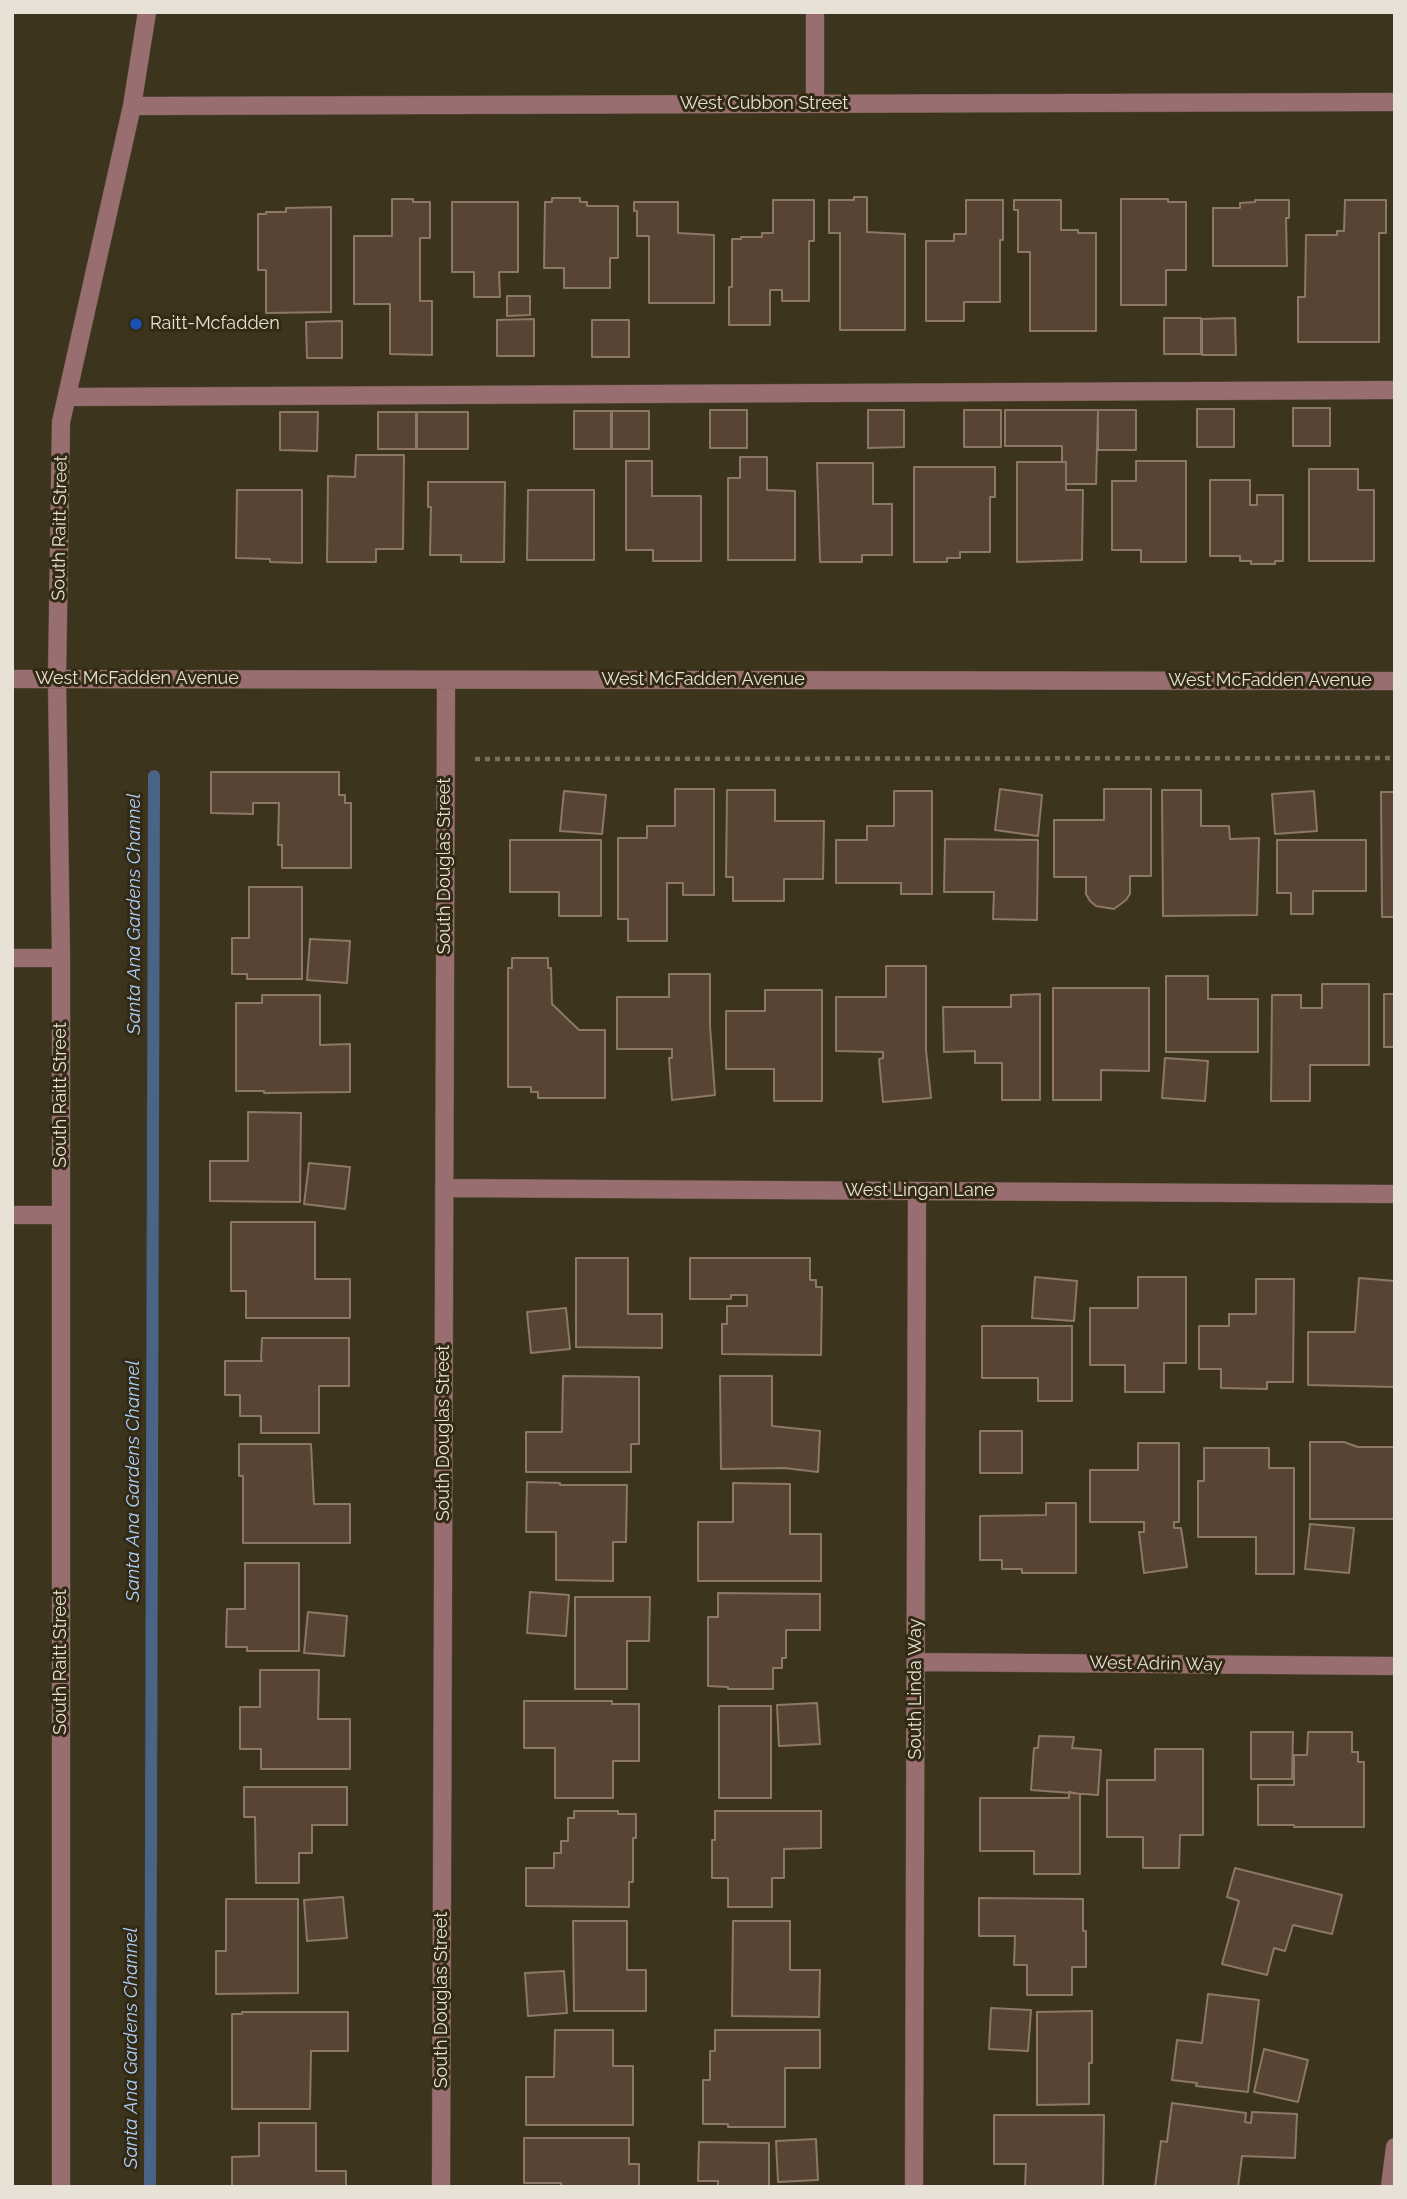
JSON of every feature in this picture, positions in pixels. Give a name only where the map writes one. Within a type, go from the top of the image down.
[{"type":"street","name":"South Raitt Street","points":[[61,2187],[61,958],[57,679],[61,422],[132,106],[147,12]]},
{"type":"street","points":[[815,12],[815,104]]},
{"type":"street","name":"West Cubbon Street","points":[[132,106],[1395,102]]},
{"type":"street","points":[[67,397],[1395,390]]},
{"type":"street","name":"West McFadden Avenue","points":[[12,679],[1395,681]]},
{"type":"street","name":"South Douglas Street","points":[[441,2187],[446,680]]},
{"type":"street","points":[[12,958],[61,958]]},
{"type":"street","name":"West Lingan Lane","points":[[444,1188],[1395,1194]]},
{"type":"street","name":"South Linda Way","points":[[914,2187],[917,1191]]},
{"type":"street","points":[[12,1215],[61,1215]]},
{"type":"street","name":"West Adrin Way","points":[[916,1662],[1395,1666]]},
{"type":"street","points":[[1390,2187],[1395,2147]]},
{"type":"path","points":[[446,759],[1395,758]]},
{"type":"building","points":[[854,197],[867,197],[867,232],[905,234],[905,330],[840,330],[840,233],[829,233],[829,200],[854,200]]},
{"type":"building","points":[[552,198],[580,198],[580,202],[587,202],[587,206],[618,206],[618,258],[610,258],[610,288],[564,288],[564,268],[544,268],[545,202],[552,202]]},
{"type":"building","points":[[392,199],[430,202],[430,238],[420,238],[420,301],[432,301],[432,355],[390,354],[390,304],[354,304],[354,236],[392,236]]},
{"type":"building","points":[[1121,199],[1168,199],[1168,202],[1186,202],[1186,270],[1166,270],[1166,305],[1121,305]]},
{"type":"building","points":[[773,200],[814,200],[814,241],[809,241],[809,301],[782,301],[782,290],[770,290],[770,325],[729,325],[732,239],[762,237],[762,233],[773,233]]},
{"type":"building","points":[[966,200],[1003,200],[1000,302],[964,302],[964,321],[926,321],[926,241],[954,241],[954,234],[966,234]]},
{"type":"building","points":[[1014,200],[1061,200],[1061,230],[1096,233],[1096,331],[1030,331],[1030,252],[1018,252],[1018,210],[1014,210]]},
{"type":"building","points":[[1289,200],[1289,218],[1286,218],[1287,266],[1213,266],[1213,208],[1240,208],[1240,203]]},
{"type":"building","points":[[1345,200],[1386,200],[1386,233],[1379,233],[1379,342],[1298,342],[1298,297],[1305,297],[1306,235],[1337,235],[1337,231],[1344,231]]},
{"type":"building","points":[[452,202],[518,202],[518,272],[499,272],[500,297],[474,297],[474,272],[452,272]]},
{"type":"building","points":[[634,202],[678,202],[678,233],[714,235],[714,303],[649,303],[649,236],[637,236],[637,211],[634,211]]},
{"type":"building","points":[[331,207],[331,312],[266,313],[266,270],[258,270],[258,214],[286,212],[286,208]]},
{"type":"building","points":[[507,296],[530,296],[530,315],[507,316]]},
{"type":"building","points":[[1164,318],[1201,318],[1201,354],[1164,354]]},
{"type":"building","points":[[1235,318],[1236,355],[1202,355],[1202,319]]},
{"type":"building","points":[[534,319],[534,356],[497,356],[497,320]]},
{"type":"building","points":[[592,320],[629,320],[629,357],[592,357]]},
{"type":"building","points":[[342,321],[342,358],[307,358],[306,322]]},
{"type":"building","points":[[1293,408],[1330,408],[1330,446],[1293,446]]},
{"type":"building","points":[[1197,409],[1234,409],[1234,447],[1197,447]]},
{"type":"building","points":[[710,410],[747,410],[747,448],[710,448]]},
{"type":"building","points":[[868,410],[904,410],[904,447],[868,448]]},
{"type":"building","points":[[964,410],[1001,410],[1001,447],[964,447]]},
{"type":"building","points":[[1005,410],[1098,410],[1096,484],[1066,484],[1066,462],[1062,462],[1062,446],[1005,446]]},
{"type":"building","points":[[1098,410],[1136,410],[1136,450],[1098,450]]},
{"type":"building","points":[[574,411],[611,411],[611,449],[574,449]]},
{"type":"building","points":[[612,411],[649,411],[649,449],[612,449]]},
{"type":"building","points":[[280,412],[318,412],[317,451],[280,450]]},
{"type":"building","points":[[378,412],[416,412],[416,449],[378,449]]},
{"type":"building","points":[[417,412],[468,412],[468,449],[417,449]]},
{"type":"building","points":[[356,455],[404,455],[403,549],[376,549],[376,562],[327,562],[328,476],[355,477]]},
{"type":"building","points":[[740,457],[767,457],[767,490],[795,491],[795,560],[728,560],[728,478],[740,478]]},
{"type":"building","points":[[626,461],[652,461],[652,496],[701,496],[701,561],[653,561],[653,550],[626,550]]},
{"type":"building","points":[[1136,461],[1186,461],[1186,562],[1141,562],[1141,550],[1112,550],[1112,481],[1136,481]]},
{"type":"building","points":[[1017,462],[1066,462],[1066,490],[1083,490],[1082,560],[1017,562]]},
{"type":"building","points":[[817,463],[873,463],[873,504],[892,504],[892,555],[862,555],[862,562],[820,562]]},
{"type":"building","points":[[914,467],[995,467],[995,497],[990,497],[990,552],[960,552],[960,558],[947,558],[947,562],[914,562]]},
{"type":"building","points":[[1309,469],[1358,469],[1358,490],[1374,490],[1374,561],[1309,561]]},
{"type":"building","points":[[1210,480],[1250,480],[1250,505],[1257,505],[1257,495],[1283,495],[1283,561],[1275,561],[1275,564],[1251,564],[1251,561],[1240,561],[1240,556],[1210,556]]},
{"type":"building","points":[[428,482],[505,482],[504,562],[461,562],[461,555],[430,555],[431,507],[428,507]]},
{"type":"building","points":[[237,490],[302,490],[302,563],[236,558]]},
{"type":"building","points":[[528,490],[594,490],[594,560],[527,560]]},
{"type":"building","points":[[211,772],[339,772],[339,795],[345,795],[345,803],[351,803],[351,868],[282,868],[282,845],[278,845],[279,803],[253,803],[253,814],[211,813]]},
{"type":"building","points":[[675,789],[714,789],[714,895],[683,895],[683,883],[667,883],[667,941],[628,941],[628,919],[618,919],[618,838],[647,838],[647,826],[675,826]]},
{"type":"building","points":[[1000,789],[1042,795],[1038,836],[995,830]]},
{"type":"building","points":[[1104,789],[1151,789],[1151,876],[1130,876],[1130,894],[1114,909],[1096,906],[1090,901],[1086,894],[1086,877],[1054,877],[1054,820],[1104,820]]},
{"type":"building","points":[[727,790],[775,790],[775,821],[824,821],[823,879],[784,879],[784,901],[733,901],[733,877],[726,877]]},
{"type":"building","points":[[1162,790],[1201,790],[1201,826],[1229,826],[1230,839],[1259,838],[1257,915],[1163,916]]},
{"type":"building","points":[[564,791],[606,795],[602,834],[560,831]]},
{"type":"building","points":[[894,791],[932,791],[932,894],[901,894],[901,883],[836,883],[836,840],[867,840],[867,826],[894,826]]},
{"type":"building","points":[[1314,791],[1317,831],[1275,834],[1272,794]]},
{"type":"building","points":[[1381,792],[1395,792],[1395,917],[1382,917]]},
{"type":"building","points":[[945,839],[1038,840],[1037,920],[993,919],[994,892],[944,892]]},
{"type":"building","points":[[510,840],[601,840],[601,916],[559,916],[559,892],[510,892]]},
{"type":"building","points":[[1277,840],[1366,840],[1366,891],[1313,891],[1313,914],[1291,914],[1291,893],[1277,893]]},
{"type":"building","points":[[249,887],[302,887],[302,979],[247,979],[247,974],[232,974],[232,938],[249,938]]},
{"type":"building","points":[[310,939],[350,941],[347,983],[307,980]]},
{"type":"building","points":[[512,958],[548,958],[548,968],[551,968],[552,1004],[579,1030],[605,1030],[605,1098],[538,1098],[538,1092],[531,1092],[531,1087],[508,1087],[508,968],[512,968]]},
{"type":"building","points":[[886,966],[926,966],[926,1050],[931,1098],[883,1102],[879,1059],[883,1058],[883,1052],[836,1051],[836,997],[886,997]]},
{"type":"building","points":[[669,974],[710,974],[710,1026],[715,1095],[672,1100],[669,1058],[672,1058],[672,1049],[617,1049],[617,997],[669,997]]},
{"type":"building","points":[[1166,976],[1208,976],[1208,999],[1258,999],[1258,1052],[1166,1052]]},
{"type":"building","points":[[1322,984],[1369,984],[1369,1065],[1310,1065],[1310,1101],[1271,1101],[1272,995],[1301,995],[1301,1008],[1322,1008]]},
{"type":"building","points":[[1053,988],[1149,988],[1149,1071],[1101,1070],[1101,1100],[1053,1100]]},
{"type":"building","points":[[765,990],[822,990],[822,1101],[774,1101],[774,1069],[726,1069],[726,1011],[765,1011]]},
{"type":"building","points":[[1040,994],[1040,1100],[1002,1100],[1002,1063],[975,1063],[975,1051],[944,1052],[943,1007],[1011,1007],[1011,995]]},
{"type":"building","points":[[1384,994],[1395,994],[1395,1047],[1384,1047]]},
{"type":"building","points":[[262,995],[320,995],[320,1045],[350,1044],[350,1092],[236,1091],[236,1003],[262,1003]]},
{"type":"building","points":[[1165,1058],[1208,1061],[1205,1101],[1162,1098]]},
{"type":"building","points":[[248,1112],[301,1113],[300,1202],[210,1201],[210,1161],[248,1161]]},
{"type":"building","points":[[309,1163],[350,1167],[345,1209],[304,1204]]},
{"type":"building","points":[[231,1222],[315,1222],[315,1279],[350,1279],[350,1318],[246,1318],[246,1291],[231,1291]]},
{"type":"building","points":[[576,1258],[628,1258],[628,1314],[662,1314],[662,1348],[576,1347]]},
{"type":"building","points":[[690,1258],[810,1258],[810,1280],[816,1280],[816,1287],[822,1287],[821,1355],[722,1354],[722,1324],[727,1324],[727,1306],[747,1306],[747,1295],[731,1295],[731,1299],[690,1299]]},
{"type":"building","points":[[1035,1277],[1077,1281],[1074,1321],[1032,1318]]},
{"type":"building","points":[[1138,1277],[1186,1277],[1186,1363],[1164,1363],[1164,1392],[1125,1392],[1125,1365],[1090,1365],[1090,1308],[1138,1308]]},
{"type":"building","points":[[1359,1278],[1395,1281],[1395,1387],[1308,1385],[1308,1332],[1355,1332]]},
{"type":"building","points":[[1256,1279],[1294,1279],[1293,1382],[1267,1382],[1267,1389],[1221,1388],[1221,1369],[1199,1369],[1199,1326],[1229,1326],[1229,1314],[1256,1314]]},
{"type":"building","points":[[566,1308],[570,1349],[531,1353],[527,1312]]},
{"type":"building","points":[[982,1326],[1072,1326],[1072,1401],[1038,1401],[1038,1378],[982,1378]]},
{"type":"building","points":[[262,1338],[349,1338],[349,1386],[319,1386],[319,1433],[261,1433],[261,1416],[240,1416],[240,1395],[225,1395],[225,1361],[262,1361]]},
{"type":"building","points":[[563,1376],[639,1377],[639,1444],[631,1444],[631,1472],[526,1472],[526,1432],[562,1432]]},
{"type":"building","points":[[720,1376],[772,1376],[772,1426],[820,1431],[818,1472],[784,1468],[721,1469]]},
{"type":"building","points":[[980,1431],[1022,1431],[1022,1473],[980,1473]]},
{"type":"building","points":[[1310,1442],[1344,1442],[1358,1447],[1395,1447],[1395,1519],[1310,1519]]},
{"type":"building","points":[[1138,1443],[1179,1443],[1179,1522],[1174,1522],[1174,1528],[1181,1528],[1187,1567],[1144,1573],[1139,1532],[1144,1532],[1144,1522],[1090,1522],[1090,1470],[1138,1470]]},
{"type":"building","points":[[239,1444],[311,1444],[314,1504],[350,1504],[350,1543],[243,1543],[243,1476],[239,1476]]},
{"type":"building","points":[[1204,1448],[1269,1448],[1269,1468],[1294,1468],[1294,1574],[1256,1574],[1256,1537],[1198,1537],[1198,1481],[1204,1481]]},
{"type":"building","points":[[527,1482],[627,1485],[626,1542],[613,1542],[613,1581],[556,1580],[556,1532],[526,1532]]},
{"type":"building","points":[[733,1483],[790,1484],[790,1534],[821,1534],[821,1581],[698,1581],[698,1522],[733,1522]]},
{"type":"building","points":[[1046,1503],[1076,1503],[1076,1573],[1022,1573],[1022,1569],[1002,1569],[1002,1560],[980,1560],[980,1516],[1046,1515]]},
{"type":"building","points":[[1310,1524],[1354,1528],[1349,1573],[1305,1569]]},
{"type":"building","points":[[245,1563],[299,1563],[299,1651],[247,1651],[247,1647],[226,1647],[227,1609],[245,1609]]},
{"type":"building","points":[[530,1592],[569,1595],[566,1636],[527,1633]]},
{"type":"building","points":[[718,1593],[820,1594],[820,1630],[786,1630],[786,1658],[782,1658],[782,1668],[773,1668],[773,1689],[708,1686],[708,1617],[718,1617]]},
{"type":"building","points":[[575,1597],[650,1597],[649,1641],[627,1641],[627,1689],[575,1689]]},
{"type":"building","points":[[308,1612],[347,1616],[344,1656],[304,1653]]},
{"type":"building","points":[[260,1670],[319,1670],[318,1719],[350,1719],[350,1769],[261,1769],[261,1749],[240,1749],[240,1707],[260,1707]]},
{"type":"building","points":[[524,1701],[612,1701],[612,1704],[639,1704],[639,1761],[613,1761],[613,1798],[555,1798],[555,1748],[524,1748]]},
{"type":"building","points":[[817,1703],[820,1744],[779,1746],[777,1705]]},
{"type":"building","points":[[719,1706],[771,1706],[771,1798],[719,1798]]},
{"type":"building","points":[[1251,1732],[1293,1732],[1292,1779],[1251,1779]]},
{"type":"building","points":[[1308,1732],[1352,1732],[1352,1752],[1358,1752],[1358,1762],[1364,1762],[1364,1827],[1258,1825],[1258,1785],[1294,1785],[1294,1755],[1307,1755]]},
{"type":"building","points":[[1039,1736],[1074,1737],[1072,1748],[1101,1750],[1098,1795],[1031,1790],[1034,1748],[1038,1748]]},
{"type":"building","points":[[1155,1749],[1203,1749],[1203,1835],[1180,1835],[1179,1868],[1143,1868],[1143,1837],[1107,1837],[1107,1780],[1155,1780]]},
{"type":"building","points":[[244,1787],[347,1787],[347,1825],[312,1825],[312,1853],[299,1853],[299,1883],[256,1883],[255,1817],[244,1817]]},
{"type":"building","points":[[1069,1792],[1080,1794],[1080,1874],[1034,1874],[1034,1851],[980,1851],[980,1798],[1069,1798]]},
{"type":"building","points":[[574,1811],[618,1811],[618,1814],[636,1814],[633,1882],[629,1882],[629,1907],[526,1906],[526,1868],[554,1868],[554,1853],[561,1853],[561,1841],[568,1841],[568,1818],[574,1818]]},
{"type":"building","points":[[715,1811],[821,1811],[821,1848],[784,1849],[784,1878],[772,1878],[772,1907],[728,1907],[728,1878],[712,1878]]},
{"type":"building","points":[[1235,1868],[1342,1895],[1332,1934],[1293,1925],[1285,1951],[1274,1948],[1267,1975],[1222,1964],[1239,1901],[1227,1897]]},
{"type":"building","points":[[343,1897],[347,1938],[307,1941],[304,1900]]},
{"type":"building","points":[[979,1898],[1083,1899],[1086,1967],[1072,1967],[1072,1995],[1027,1995],[1027,1965],[1014,1965],[1015,1936],[979,1936]]},
{"type":"building","points":[[226,1899],[298,1899],[298,1993],[216,1994],[216,1951],[226,1951]]},
{"type":"building","points":[[573,1921],[627,1921],[627,1970],[646,1970],[646,2011],[574,2011]]},
{"type":"building","points":[[733,1921],[790,1921],[790,1970],[820,1970],[819,2017],[732,2016]]},
{"type":"building","points":[[564,1971],[567,2013],[528,2016],[525,1973]]},
{"type":"building","points":[[1208,1994],[1259,2000],[1248,2092],[1196,2086],[1197,2083],[1172,2080],[1177,2040],[1202,2043]]},
{"type":"building","points":[[991,2008],[1031,2010],[1028,2051],[989,2049]]},
{"type":"building","points":[[1092,2011],[1089,2104],[1037,2105],[1037,2012]]},
{"type":"building","points":[[348,2012],[348,2051],[311,2051],[310,2109],[232,2109],[232,2014]]},
{"type":"building","points":[[555,2030],[613,2030],[613,2066],[633,2066],[633,2125],[526,2125],[526,2077],[554,2077]]},
{"type":"building","points":[[715,2030],[820,2030],[820,2068],[785,2068],[785,2127],[703,2124],[703,2080],[710,2080],[710,2051],[715,2051]]},
{"type":"building","points":[[1264,2049],[1308,2060],[1298,2102],[1254,2092]]},
{"type":"building","points":[[1172,2103],[1246,2113],[1245,2122],[1251,2123],[1252,2112],[1297,2114],[1295,2158],[1242,2156],[1238,2187],[1155,2187],[1161,2141],[1167,2142]]},
{"type":"building","points":[[994,2115],[1104,2115],[1103,2187],[1025,2187],[1026,2164],[994,2164]]},
{"type":"building","points":[[259,2123],[316,2123],[316,2171],[346,2171],[346,2187],[232,2187],[232,2157],[259,2156]]},
{"type":"building","points":[[524,2138],[629,2138],[629,2164],[639,2164],[639,2187],[561,2187],[561,2183],[524,2183]]},
{"type":"building","points":[[816,2139],[818,2180],[778,2182],[776,2141]]},
{"type":"building","points":[[699,2142],[769,2143],[769,2187],[718,2187],[718,2181],[698,2181]]},
{"type":"waterway","name":"Santa Ana Gardens Channel","points":[[150,2187],[154,776]]},
{"type":"place","name":"Raitt-Mcfadden","points":[[136,324]]}]
